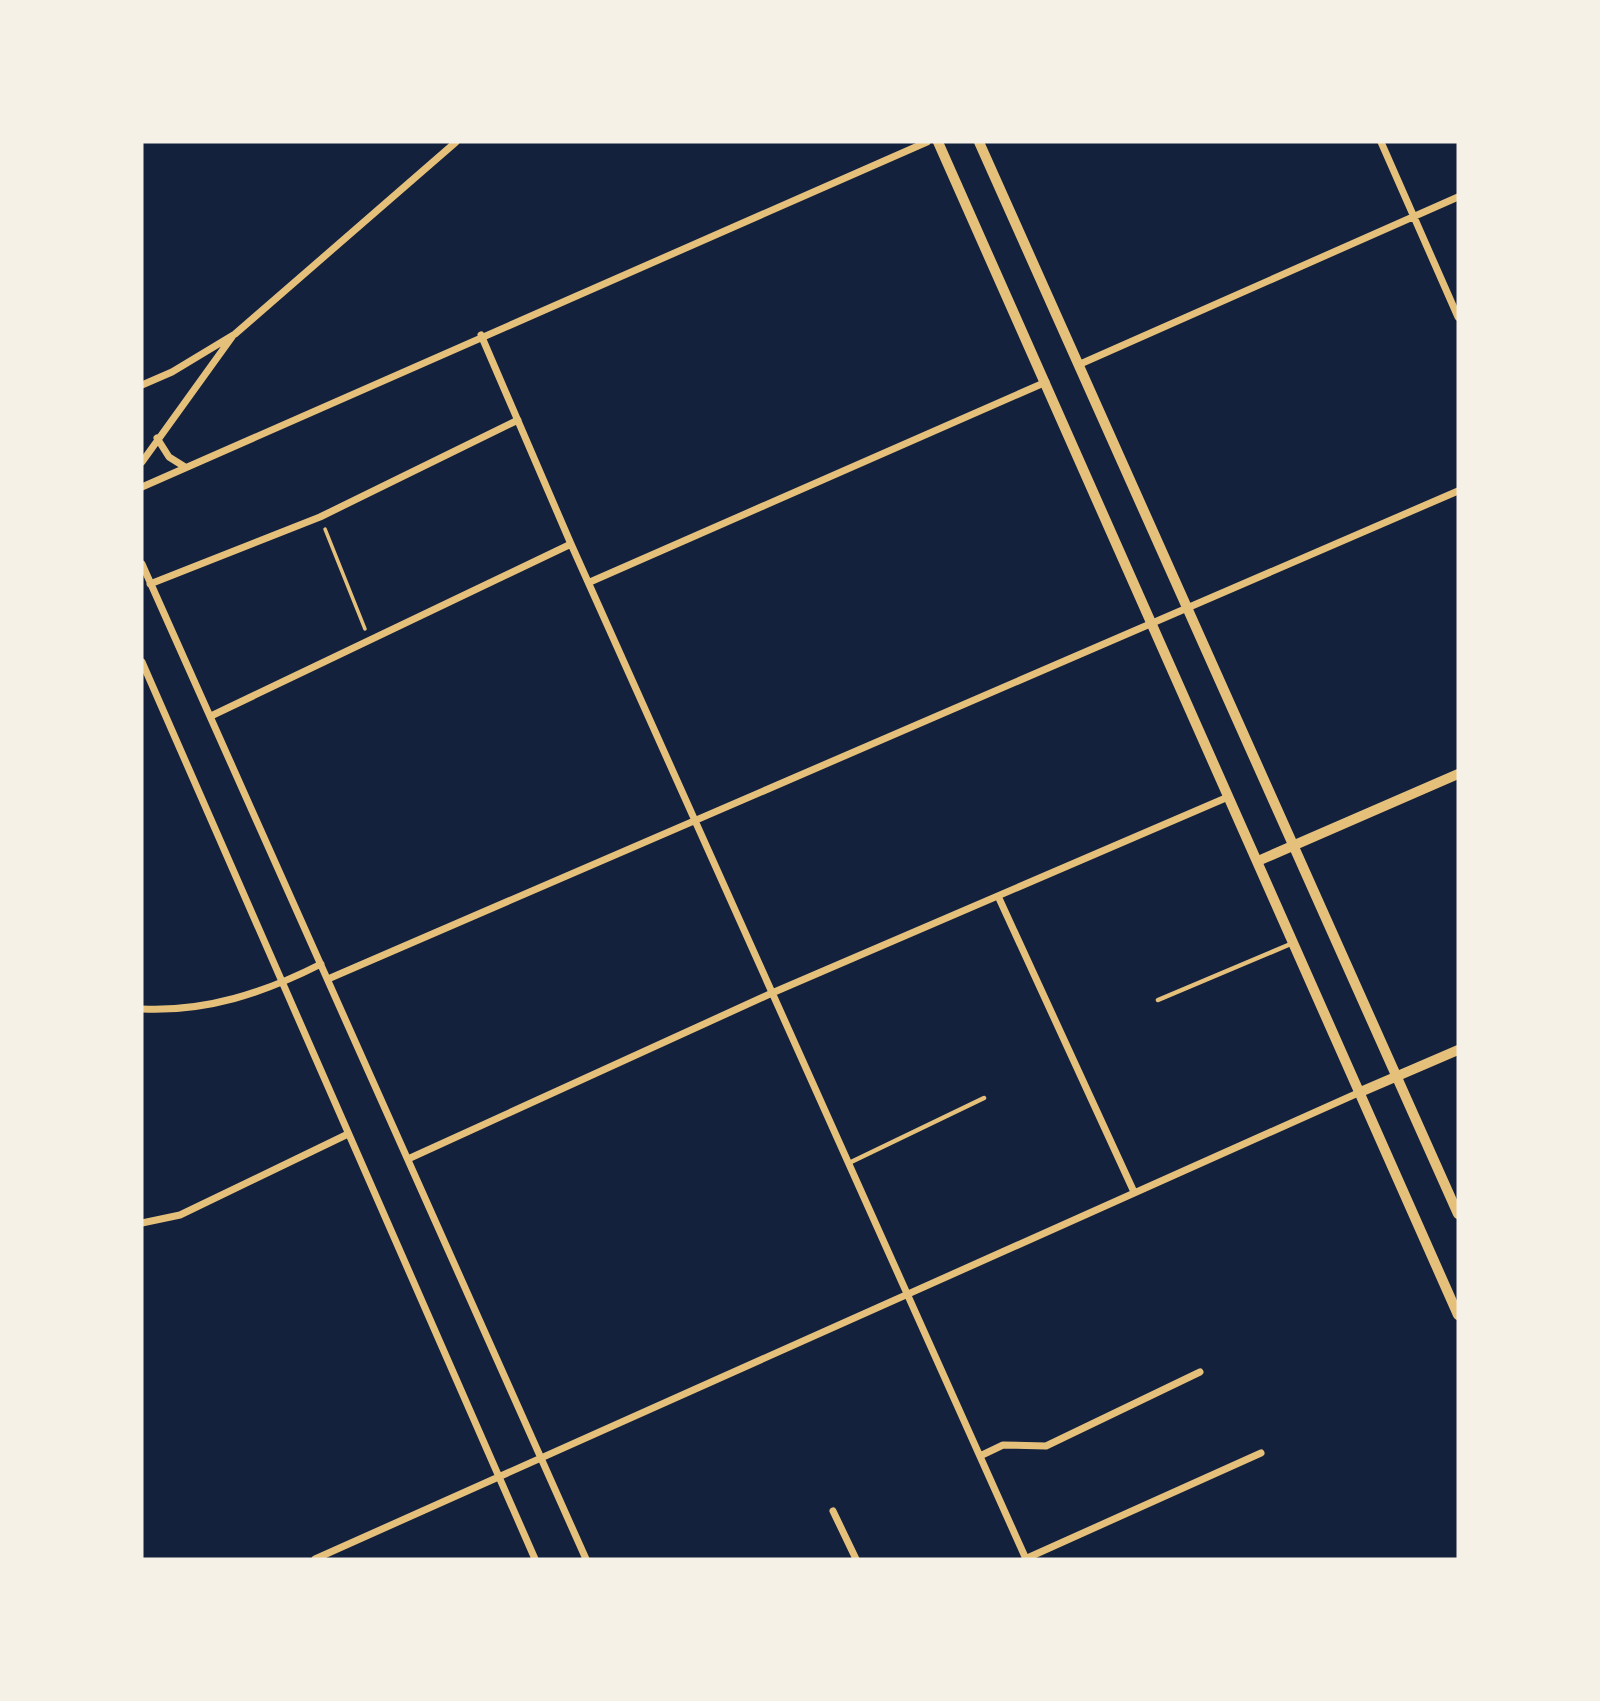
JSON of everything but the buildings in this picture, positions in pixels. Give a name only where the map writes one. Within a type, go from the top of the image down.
[{"type":"street","points":[[142,385],[172,372],[235,334],[404,190],[456,142]]},
{"type":"street","points":[[142,487],[481,335],[927,142]]},
{"type":"street","points":[[938,142],[1258,861],[1357,1093],[1458,1315]]},
{"type":"street","points":[[979,142],[1458,1214]]},
{"type":"street","points":[[1381,142],[1458,317]]},
{"type":"street","points":[[1078,365],[1458,197]]},
{"type":"street","points":[[142,462],[146,452],[235,334]]},
{"type":"street","points":[[481,335],[570,544],[590,582],[1025,1559],[1261,1453]]},
{"type":"street","points":[[590,582],[1046,382]]},
{"type":"street","points":[[150,584],[320,517],[518,420]]},
{"type":"street","points":[[157,438],[169,457],[185,467]]},
{"type":"street","points":[[142,444],[146,452]]},
{"type":"street","points":[[328,979],[1458,491]]},
{"type":"street","points":[[211,716],[570,544]]},
{"type":"street","points":[[142,564],[586,1559]]},
{"type":"street","points":[[142,662],[535,1559]]},
{"type":"street","points":[[1258,861],[1458,774]]},
{"type":"street","points":[[408,1159],[772,993],[1228,797]]},
{"type":"street","points":[[998,895],[1134,1192]]},
{"type":"street","points":[[142,1009],[167,1010],[246,997],[321,964]]},
{"type":"street","points":[[315,1559],[907,1292],[1458,1050]]},
{"type":"street","points":[[142,1223],[180,1215],[348,1134]]},
{"type":"street","points":[[980,1456],[1003,1445],[1046,1446],[1200,1372]]},
{"type":"street","points":[[833,1511],[856,1559]]},
{"type":"lane","points":[[1158,1000],[1294,943]]},
{"type":"lane","points":[[849,1163],[984,1098]]},
{"type":"path","points":[[320,517],[369,641]]}]
